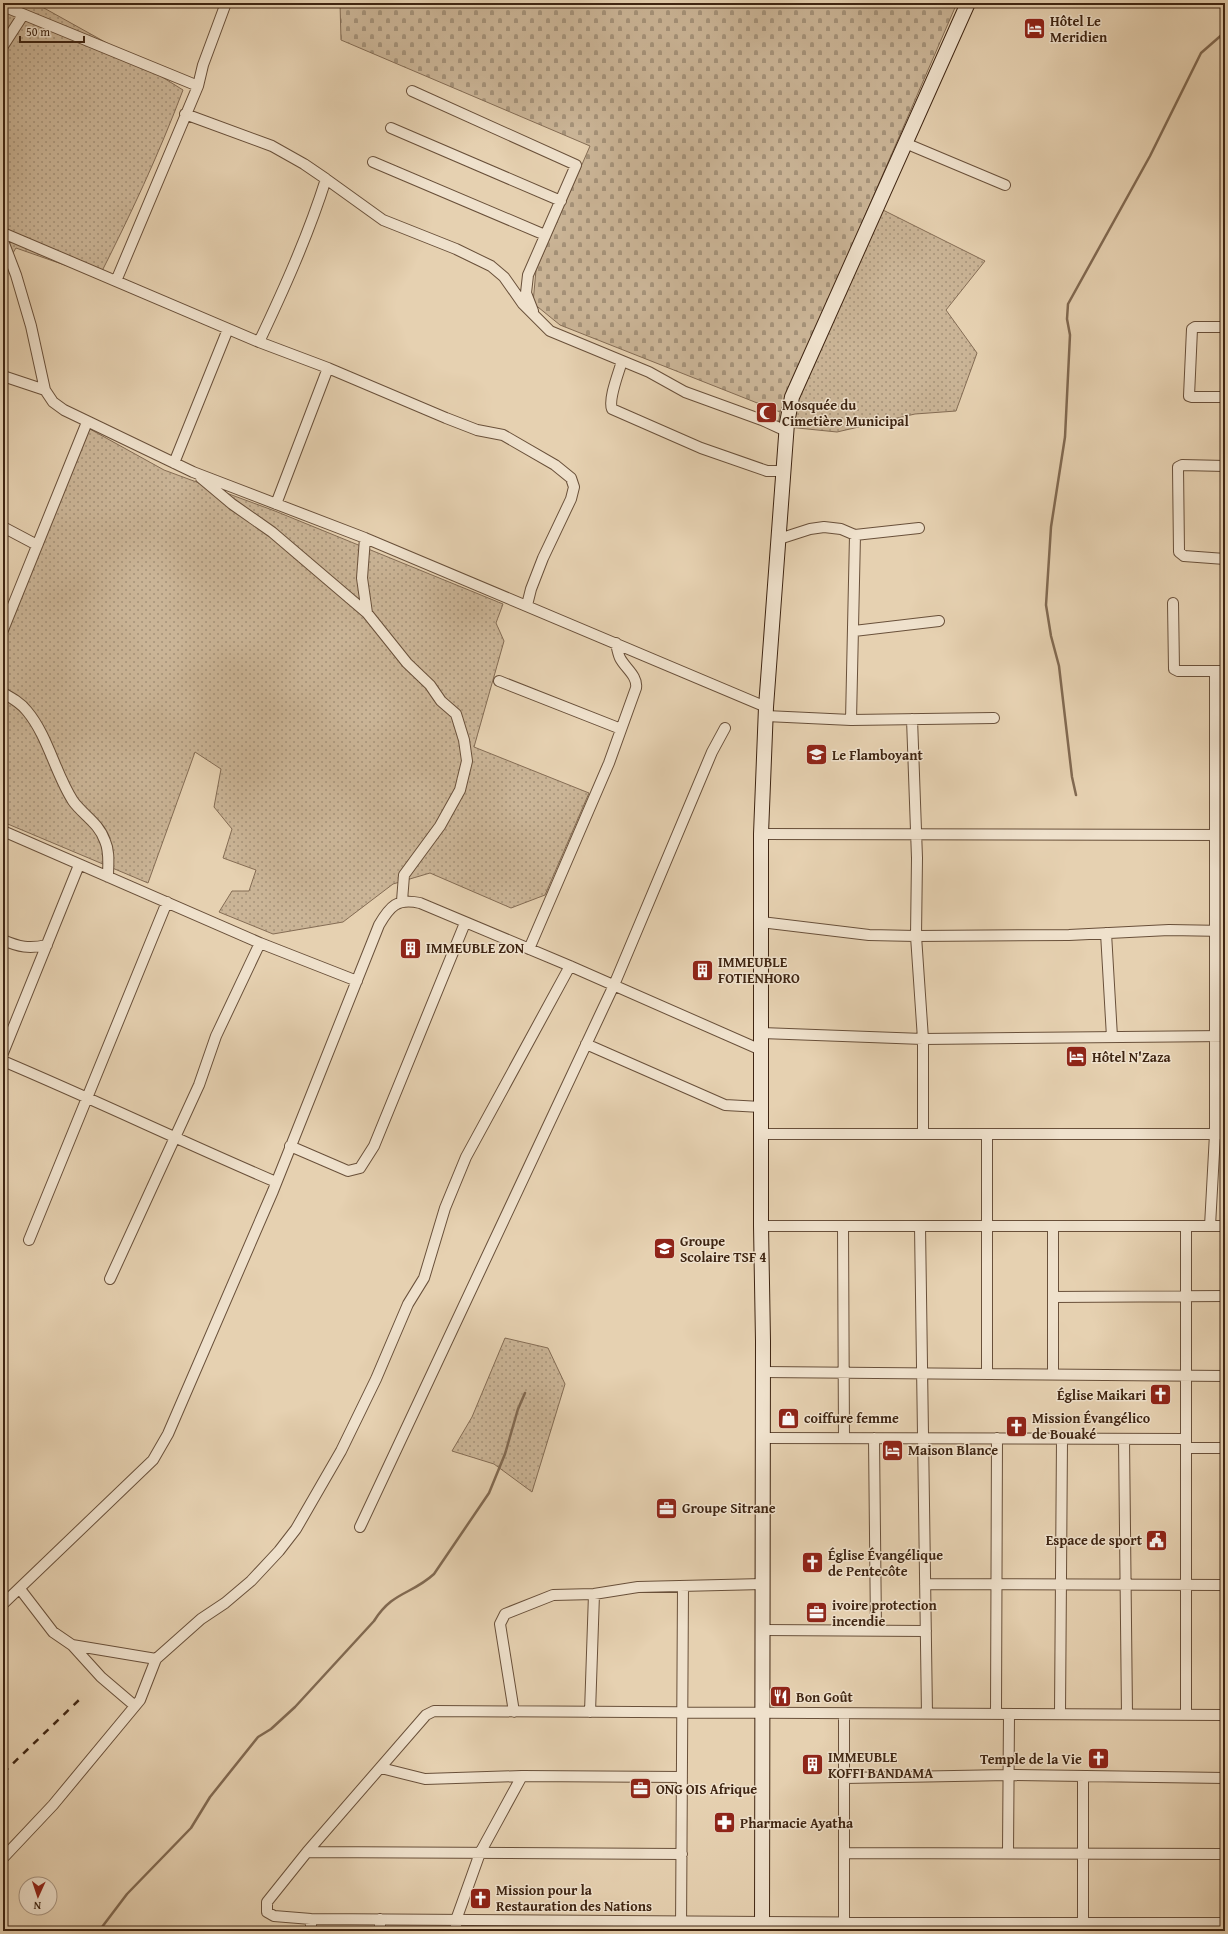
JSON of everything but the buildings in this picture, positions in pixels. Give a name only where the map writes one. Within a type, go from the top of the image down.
[{"type":"street","points":[[116,282],[198,86],[203,65],[226,3]]},
{"type":"street","points":[[762,1927],[763,1372],[761,1226],[761,834],[766,712],[786,431],[792,397],[968,3]]},
{"type":"street","points":[[3,6],[198,86]]},
{"type":"street","points":[[3,46],[23,15]]},
{"type":"street","points":[[412,91],[576,165],[561,201],[544,235],[528,275],[526,293],[534,315]]},
{"type":"street","points":[[185,114],[272,146],[304,164],[383,220],[456,249],[491,266],[504,277],[523,304],[550,331],[649,372],[685,392],[762,420],[786,431]]},
{"type":"street","points":[[391,128],[561,201]]},
{"type":"street","points":[[905,143],[1004,185]]},
{"type":"street","points":[[373,162],[544,235]]},
{"type":"street","points":[[259,342],[287,284],[318,206],[326,179]]},
{"type":"street","points":[[3,234],[259,342],[328,368],[446,418],[476,430],[503,435],[555,465],[571,478],[574,487],[571,499],[543,558],[531,589],[527,606]]},
{"type":"street","points":[[3,241],[16,275],[31,326],[45,390],[53,402],[64,410],[87,422],[193,472],[365,538],[616,643],[766,712],[851,720],[994,718]]},
{"type":"street","points":[[1225,327],[1195,327],[1192,329],[1189,396],[1225,397]]},
{"type":"street","points":[[174,463],[228,329]]},
{"type":"street","points":[[622,360],[610,405],[612,409],[707,450],[767,471],[783,471]]},
{"type":"street","points":[[276,504],[328,368]]},
{"type":"street","points":[[3,376],[45,390]]},
{"type":"street","points":[[3,630],[87,422]]},
{"type":"street","points":[[1225,466],[1182,465],[1178,467],[1179,552],[1184,556],[1225,559]]},
{"type":"street","points":[[193,472],[232,504],[272,532],[367,613],[407,663],[430,685],[441,701],[456,714],[464,740],[467,761],[460,790],[440,826],[404,874],[402,901]]},
{"type":"street","points":[[3,527],[37,546]]},
{"type":"street","points":[[779,539],[810,529],[824,527],[841,529],[855,535],[919,528]]},
{"type":"street","points":[[851,720],[855,535]]},
{"type":"street","points":[[365,538],[362,578],[367,613]]},
{"type":"street","points":[[1173,603],[1174,669],[1178,671],[1220,671],[1220,1134],[1210,1226]]},
{"type":"street","points":[[854,631],[939,621]]},
{"type":"street","points":[[530,949],[609,763],[636,684],[620,658],[616,643]]},
{"type":"street","points":[[499,680],[621,729]]},
{"type":"street","points":[[3,693],[15,700],[27,711],[35,723],[74,802],[95,823],[105,840],[109,856],[108,877]]},
{"type":"street","points":[[912,719],[917,858],[916,936],[923,1039],[923,1134]]},
{"type":"street","points":[[360,1527],[614,985],[712,752],[725,728]]},
{"type":"street","points":[[3,830],[79,865],[260,943],[357,981]]},
{"type":"street","points":[[761,834],[1220,835]]},
{"type":"street","points":[[3,1053],[79,865]]},
{"type":"street","points":[[3,1604],[153,1460],[168,1434],[276,1182],[379,925],[392,906],[402,901],[420,903],[570,966],[761,1050]]},
{"type":"street","points":[[29,1240],[167,902]]},
{"type":"street","points":[[761,922],[869,935],[916,936],[1106,934],[1169,930],[1220,931]]},
{"type":"street","points":[[290,1146],[348,1172],[360,1168],[374,1146],[466,923]]},
{"type":"street","points":[[1106,934],[1112,1037]]},
{"type":"street","points":[[3,940],[19,947],[32,948],[47,945]]},
{"type":"street","points":[[110,1279],[199,1085],[216,1036],[260,943]]},
{"type":"street","points":[[3,1858],[53,1805],[140,1700],[156,1659],[201,1619],[225,1603],[251,1581],[279,1551],[310,1507],[341,1451],[376,1379],[408,1304],[424,1278],[445,1208],[466,1157],[570,966]]},
{"type":"street","points":[[761,1033],[923,1039],[1220,1036]]},
{"type":"street","points":[[586,1044],[725,1105],[761,1107]]},
{"type":"street","points":[[3,1061],[88,1097],[174,1138],[276,1182]]},
{"type":"street","points":[[761,1134],[1220,1134]]},
{"type":"street","points":[[987,1134],[987,1374]]},
{"type":"street","points":[[761,1226],[1225,1226]]},
{"type":"street","points":[[843,1226],[844,1438]]},
{"type":"street","points":[[920,1226],[927,1714]]},
{"type":"street","points":[[1053,1226],[1053,1375]]},
{"type":"street","points":[[1186,1226],[1186,1715]]},
{"type":"street","points":[[1053,1297],[1225,1296]]},
{"type":"street","points":[[763,1372],[1225,1376]]},
{"type":"street","points":[[762,1438],[1124,1439],[1225,1448]]},
{"type":"street","points":[[874,1438],[876,1630]]},
{"type":"street","points":[[996,1714],[997,1438]]},
{"type":"street","points":[[1060,1714],[1062,1439]]},
{"type":"street","points":[[1124,1439],[1127,1714]]},
{"type":"street","points":[[514,1712],[500,1624],[501,1619],[505,1614],[548,1597],[564,1594],[594,1594],[638,1587],[763,1584]]},
{"type":"street","points":[[925,1584],[1225,1585]]},
{"type":"street","points":[[682,1926],[683,1586]]},
{"type":"street","points":[[20,1589],[53,1632],[72,1645],[101,1677],[135,1706]]},
{"type":"street","points":[[590,1712],[594,1594]]},
{"type":"street","points":[[763,1630],[926,1631]]},
{"type":"street","points":[[72,1645],[156,1659]]},
{"type":"street","points":[[1225,1715],[429,1712],[307,1852],[267,1902],[267,1912],[274,1916],[311,1919],[456,1920],[606,1926],[1138,1927],[1225,1923]]},
{"type":"street","points":[[844,1714],[844,1927]]},
{"type":"street","points":[[1008,1853],[1009,1714]]},
{"type":"street","points":[[381,1768],[425,1779],[522,1776],[682,1777]]},
{"type":"street","points":[[844,1778],[1009,1775],[1225,1778]]},
{"type":"street","points":[[456,1931],[456,1920],[480,1853],[522,1776]]},
{"type":"street","points":[[1083,1776],[1083,1927]]},
{"type":"street","points":[[307,1852],[682,1854]]},
{"type":"street","points":[[844,1853],[1225,1854]]},
{"type":"street","points":[[311,1919],[311,1931]]},
{"type":"street","points":[[380,1919],[380,1931]]},
{"type":"green space","points":[[3,3],[35,3],[114,47],[183,90],[144,185],[99,277],[16,248],[3,269]]},
{"type":"green space","points":[[340,3],[957,3],[780,412],[560,325],[533,303],[536,270],[590,146],[341,40]]},
{"type":"green space","points":[[869,203],[985,261],[946,310],[977,353],[956,411],[915,414],[837,432],[778,426],[780,412]]},
{"type":"green space","points":[[88,428],[164,470],[275,511],[503,604],[496,623],[504,641],[474,747],[589,793],[545,895],[511,908],[430,873],[393,884],[343,922],[273,934],[219,912],[232,891],[249,891],[256,870],[223,858],[232,829],[214,807],[221,769],[195,752],[148,883],[3,822],[3,636]]},
{"type":"green space","points":[[505,1338],[548,1348],[565,1384],[532,1492],[494,1464],[452,1451],[472,1417]]},
{"type":"waterway","points":[[1076,795],[1072,777],[1059,666],[1051,636],[1046,605],[1051,527],[1065,437],[1070,335],[1067,319],[1068,304],[1150,156],[1201,53],[1225,32]]},
{"type":"waterway","points":[[99,1931],[127,1894],[191,1828],[210,1797],[258,1737],[271,1729],[295,1707],[388,1604],[395,1598],[426,1581],[434,1574],[489,1493],[505,1454],[518,1409],[525,1393]]},
{"type":"railway","points":[[3,1773],[80,1699]]},
{"type":"place","name":"Hôtel Le Meridien","points":[[1035,29]]},
{"type":"place","name":"Mosquée du Cimetière Municipal","points":[[767,413]]},
{"type":"place","name":"Le Flamboyant","points":[[816,755]]},
{"type":"place","name":"IMMEUBLE ZON","points":[[411,948]]},
{"type":"place","name":"IMMEUBLE FOTIENHORO","points":[[702,970]]},
{"type":"place","name":"Hôtel N'Zaza","points":[[1076,1057]]},
{"type":"place","name":"Groupe Scolaire TSF 4","points":[[664,1249]]},
{"type":"place","name":"Église Maikari","points":[[1161,1395]]},
{"type":"place","name":"coiffure femme","points":[[789,1418]]},
{"type":"place","name":"Mission Évangélico de Bouaké","points":[[1016,1426]]},
{"type":"place","name":"Maison Blance","points":[[892,1450]]},
{"type":"place","name":"Groupe Sitrane","points":[[667,1508]]},
{"type":"place","name":"Espace de sport","points":[[1157,1540]]},
{"type":"place","name":"Église Évangélique de Pentecôte","points":[[813,1563]]},
{"type":"place","name":"ivoire protection incendie","points":[[816,1613]]},
{"type":"place","name":"Bon Goût","points":[[781,1697]]},
{"type":"place","name":"Temple de la Vie","points":[[1098,1759]]},
{"type":"place","name":"IMMEUBLE KOFFI BANDAMA","points":[[812,1765]]},
{"type":"place","name":"ONG OIS Afrique","points":[[641,1789]]},
{"type":"place","name":"Pharmacie Ayatha","points":[[725,1823]]},
{"type":"place","name":"Mission pour la Restauration des Nations","points":[[481,1898]]}]
